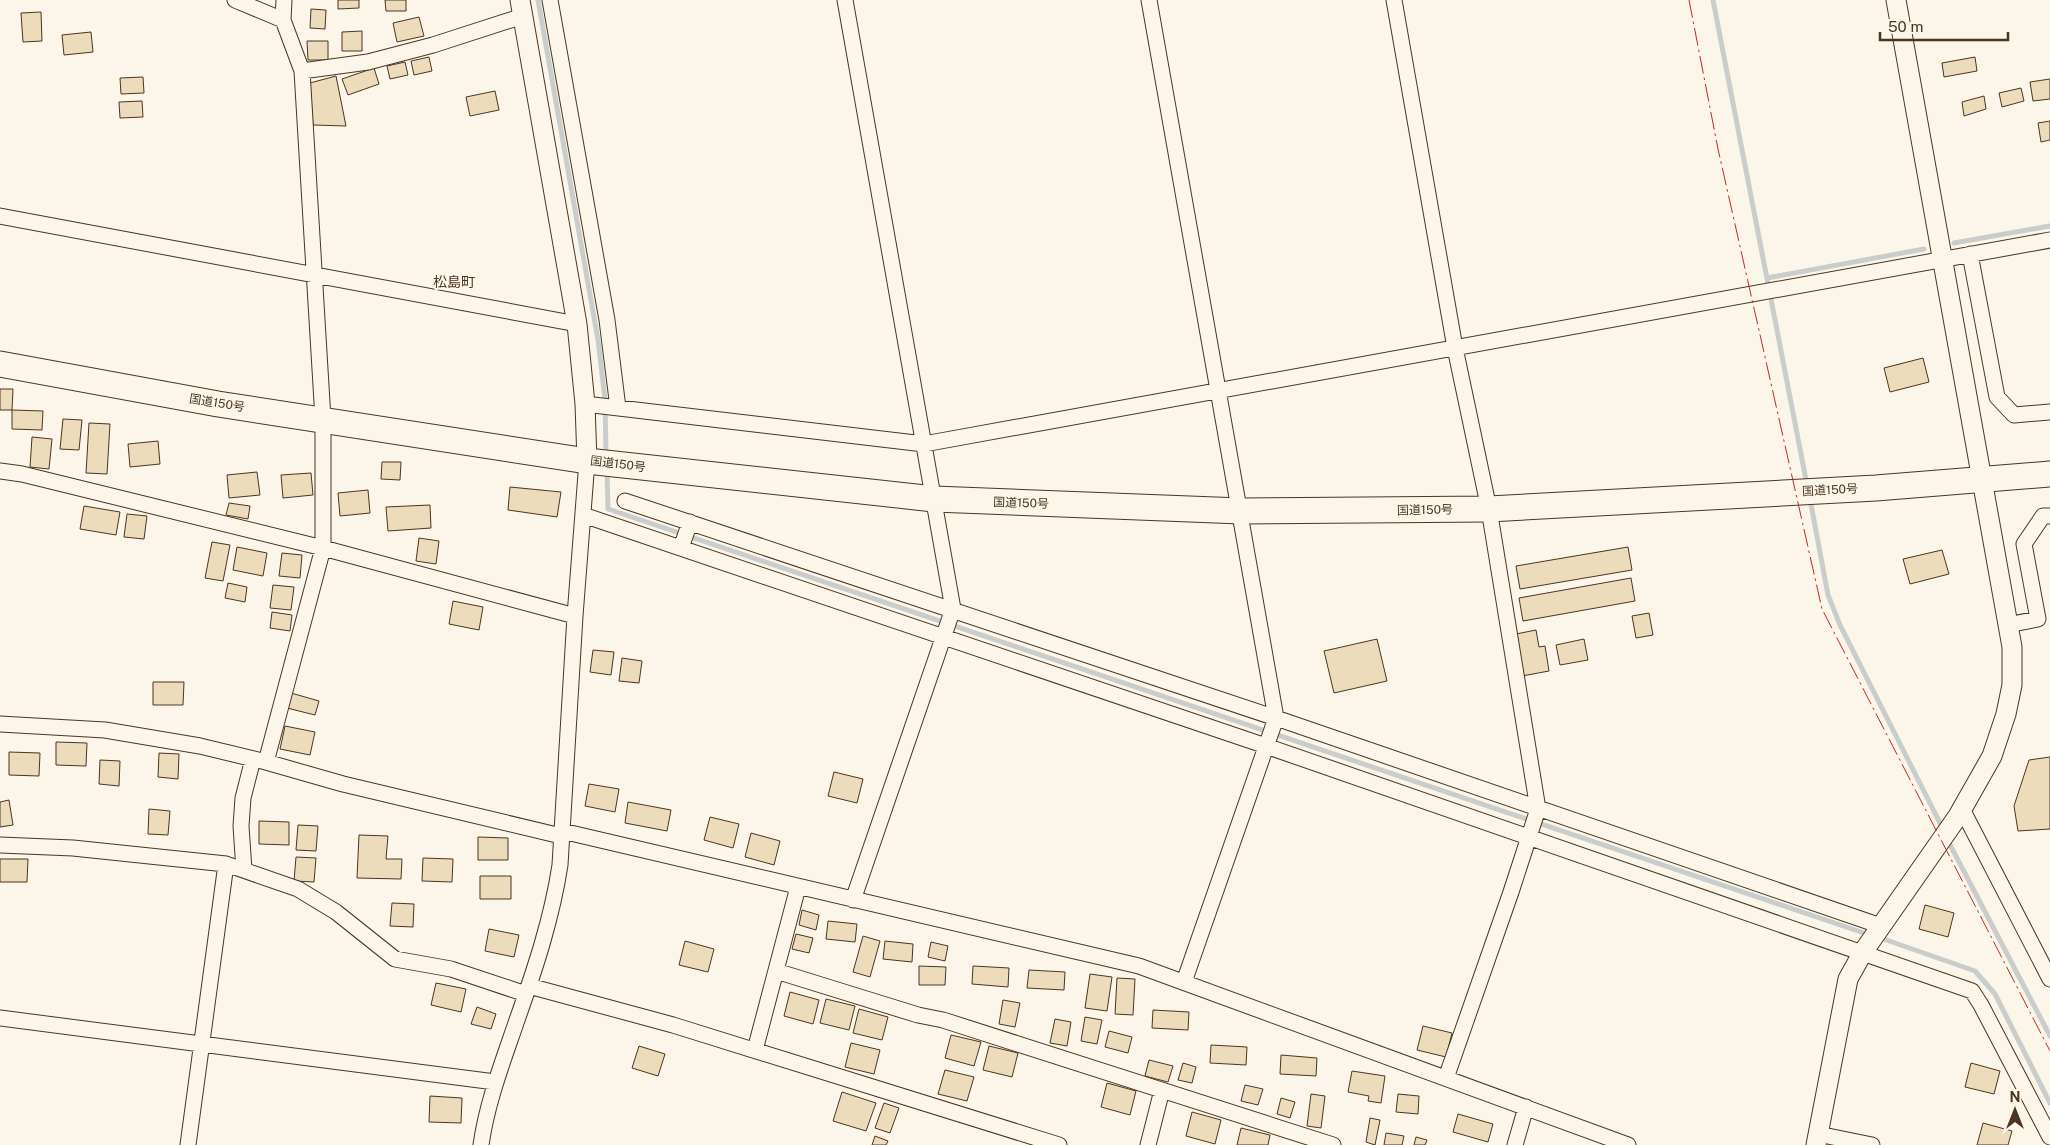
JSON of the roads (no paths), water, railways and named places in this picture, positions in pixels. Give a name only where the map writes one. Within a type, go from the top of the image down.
[{"type":"highway","name":"国道150号","points":[[0,364],[218,404],[323,418],[587,460],[934,499],[1240,511],[1489,509],[1771,492],[1876,488],[1981,478],[2050,474]]},
{"type":"street","points":[[235,0],[283,20]]},
{"type":"street","points":[[244,870],[241,826],[242,798],[260,760],[323,548],[323,418],[302,71],[283,20],[284,0]]},
{"type":"street","points":[[550,0],[607,320],[618,408]]},
{"type":"street","points":[[845,0],[953,609],[854,900]]},
{"type":"street","points":[[1149,0],[1276,718],[1184,982]]},
{"type":"street","points":[[1394,0],[1455,348],[1489,509],[1538,809],[1446,1078]]},
{"type":"street","points":[[1872,1145],[1817,1139],[1848,979],[1863,952],[1935,846],[1960,813],[1992,756],[2006,714],[2012,685],[2012,646],[1896,0]]},
{"type":"street","points":[[302,71],[368,62],[433,45],[522,8],[577,324],[585,404],[587,460],[575,616],[560,865],[554,899],[527,990],[495,1082],[484,1124],[481,1145]]},
{"type":"street","points":[[0,216],[577,324]]},
{"type":"street","points":[[585,404],[924,444],[2050,240]]},
{"type":"street","points":[[1970,254],[1997,397],[2014,415],[2050,412]]},
{"type":"street","points":[[0,471],[22,474],[323,548],[575,616]]},
{"type":"street","points":[[625,500],[1276,718],[1881,926]]},
{"type":"street","points":[[583,515],[1266,746],[1972,991],[2050,1138]]},
{"type":"street","points":[[2007,625],[2038,619],[2024,544],[2043,516],[2050,516]]},
{"type":"street","points":[[681,548],[690,522]]},
{"type":"street","points":[[0,724],[105,730],[200,746],[260,760],[343,784],[1114,959],[1184,982],[1628,1145]]},
{"type":"street","points":[[1960,813],[2050,979]]},
{"type":"street","points":[[0,845],[73,848],[226,864],[298,889],[336,912],[395,959],[451,969],[527,990],[673,1025],[1060,1145]]},
{"type":"street","points":[[188,1145],[226,864]]},
{"type":"street","points":[[755,1050],[798,887]]},
{"type":"street","points":[[776,971],[918,1015],[943,1020],[1333,1145]]},
{"type":"street","points":[[0,1018],[495,1082]]},
{"type":"street","points":[[1148,1145],[1162,1090]]},
{"type":"street","points":[[1516,1145],[1526,1107]]},
{"type":"waterway","points":[[538,0],[598,340],[605,399],[606,456]]},
{"type":"waterway","points":[[1713,0],[1807,485]]},
{"type":"waterway","points":[[1954,243],[2050,226]]},
{"type":"waterway","points":[[1767,278],[1924,249]]},
{"type":"waterway","points":[[607,470],[608,509],[1870,935]]},
{"type":"waterway","points":[[1810,499],[1828,595],[1840,625],[1943,829]]},
{"type":"waterway","points":[[1947,839],[2050,1036]]},
{"type":"waterway","points":[[1878,937],[1975,971],[1995,994],[2050,1103]]},
{"type":"district","name":"松島町","points":[[454,282]]}]
